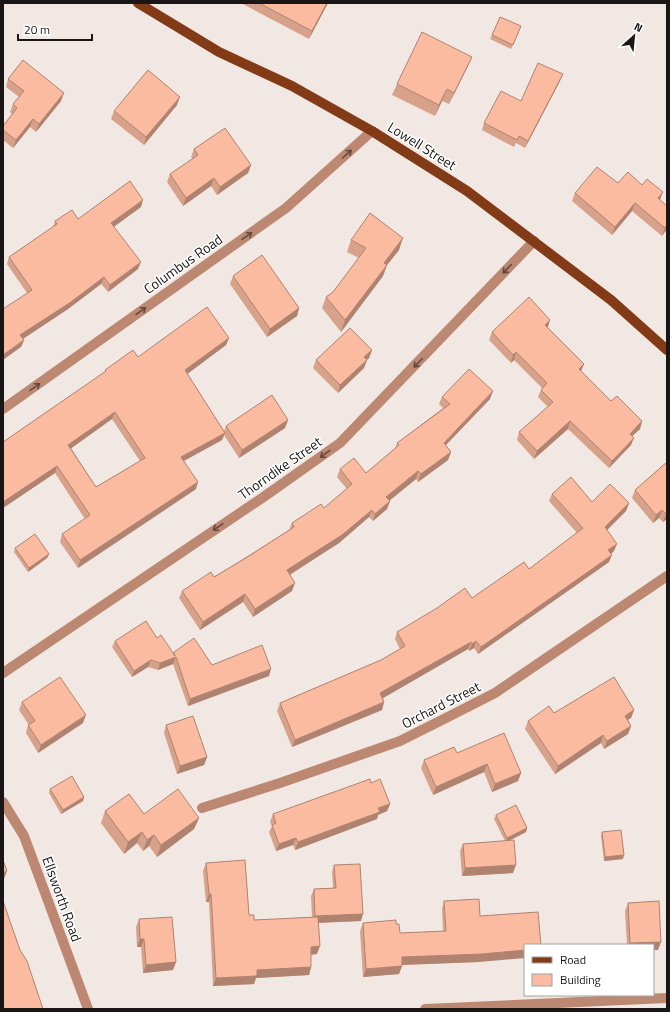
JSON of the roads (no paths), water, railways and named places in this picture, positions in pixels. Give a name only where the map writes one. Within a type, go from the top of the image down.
[{"type":"main road","name":"Lowell Street","points":[[138,3],[219,52],[292,86],[372,131],[467,191],[611,300],[667,350]]},
{"type":"street","name":"Columbus Road","points":[[3,409],[286,208],[372,131]]},
{"type":"street","name":"Thorndike Street","points":[[3,673],[265,496],[340,443],[534,241]]},
{"type":"street","name":"Orchard Street","points":[[202,808],[280,783],[400,741],[495,693],[667,576]]},
{"type":"street","name":"Ellsworth Road","points":[[5,807],[24,836],[88,1009]]},
{"type":"street","points":[[425,1009],[667,998]]}]
